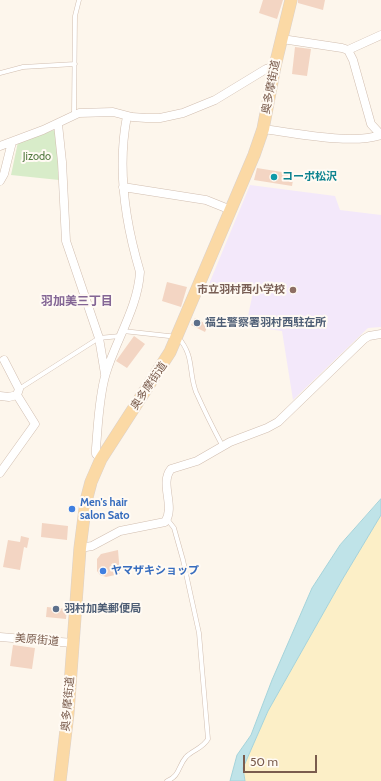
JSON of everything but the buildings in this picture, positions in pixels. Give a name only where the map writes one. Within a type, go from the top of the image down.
[{"type":"main road","name":"奥多摩街道","points":[[60,781],[80,548],[87,495],[101,459],[166,360],[178,337],[231,210],[263,129],[275,66],[291,0]]},
{"type":"street","points":[[348,50],[381,35]]},
{"type":"street","points":[[263,129],[336,138],[374,138],[381,135],[371,124],[351,55],[348,50],[282,39]]},
{"type":"street","points":[[0,146],[58,124],[74,114],[108,112],[127,116],[160,118],[184,114],[215,100],[266,69],[275,66]]},
{"type":"street","points":[[101,459],[96,454],[96,448],[106,374],[130,313],[140,272],[127,223],[124,187],[124,139],[127,116]]},
{"type":"street","points":[[58,124],[62,162],[66,241],[99,338],[106,374]]},
{"type":"street","points":[[0,181],[4,174],[12,142]]},
{"type":"street","points":[[124,187],[206,200],[231,210]]},
{"type":"street","points":[[80,548],[92,546],[120,531],[162,524],[167,519],[169,509],[166,478],[168,473],[173,468],[204,458],[222,445],[267,428],[278,422],[364,339],[369,336],[381,334]]},
{"type":"street","points":[[0,473],[35,424],[18,392],[4,360]]},
{"type":"street","points":[[0,396],[9,398],[18,392]]},
{"type":"street","name":"美原街道","points":[[0,637],[73,643]]},
{"type":"lane","points":[[74,114],[75,16],[79,0]]},
{"type":"lane","points":[[0,73],[23,68],[75,64]]},
{"type":"lane","points":[[18,392],[99,338],[121,333],[178,337],[183,343],[191,362],[196,392],[222,445]]},
{"type":"lane","points":[[167,519],[174,528],[183,560],[200,642],[208,739],[203,746],[186,757],[175,777],[167,781]]},
{"type":"shaded area","points":[[250,185],[335,196],[340,210],[381,215],[381,327],[368,328],[293,400],[282,331],[246,326],[253,292],[209,284]]},
{"type":"green space","name":"Jizodo","points":[[57,129],[59,180],[11,175],[18,142]]},
{"type":"sand","points":[[381,515],[381,781],[245,781],[243,768],[268,711],[342,580]]},
{"type":"water","points":[[381,499],[381,515],[342,580],[268,711],[243,768],[245,781],[230,781],[237,755],[251,735],[272,680],[312,588],[340,545]]},
{"type":"place","name":"コーポ松沢","points":[[274,177]]},
{"type":"place","name":"市立羽村西小学校","points":[[293,290]]},
{"type":"place","name":"福生警察署羽村西駐在所","points":[[197,323]]},
{"type":"place","name":"Men's hair salon Sato","points":[[72,509]]},
{"type":"place","name":"ヤマザキショップ","points":[[103,571]]},
{"type":"place","name":"羽村加美郵便局","points":[[56,609]]},
{"type":"district","name":"羽加美三丁目","points":[[77,301]]}]
